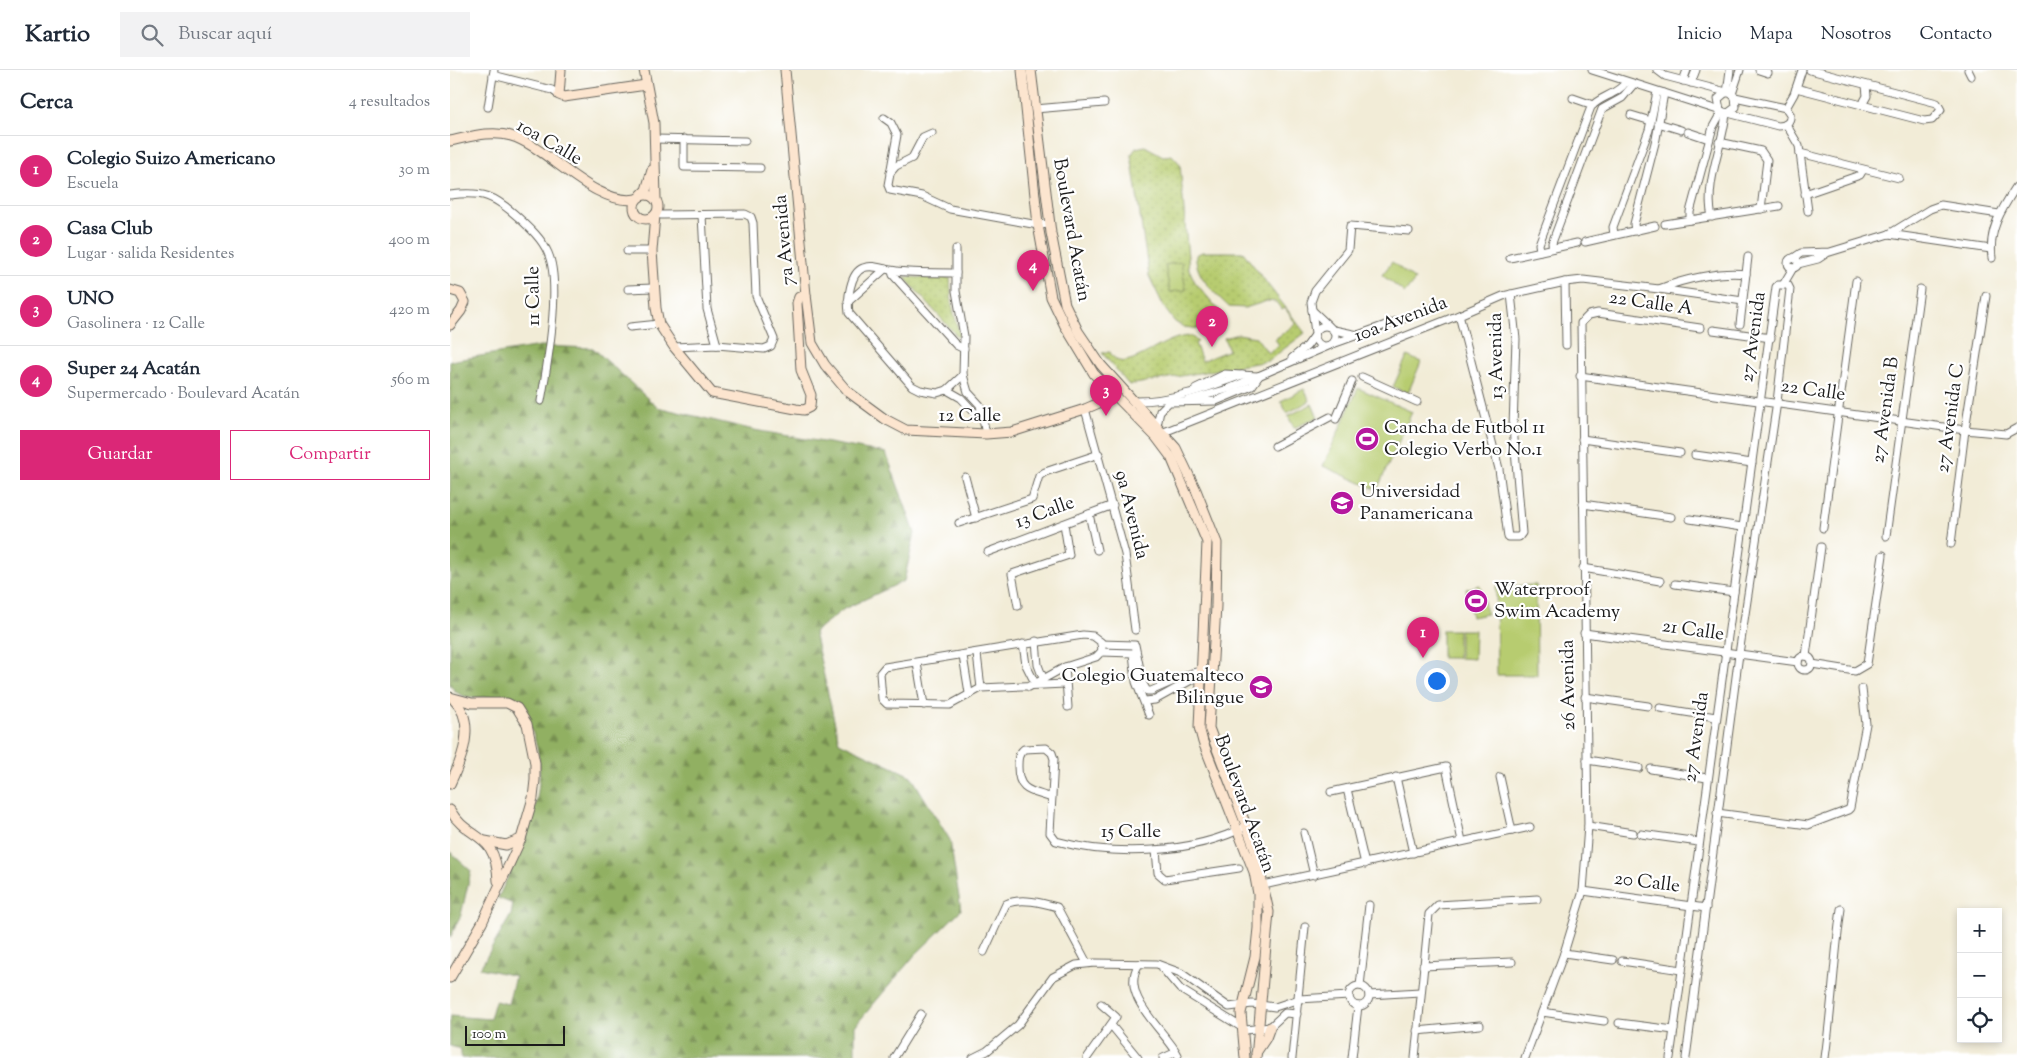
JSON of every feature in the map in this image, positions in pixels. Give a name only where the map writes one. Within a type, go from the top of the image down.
[{"type":"street","points":[[560,95],[561,70]]},
{"type":"street","points":[[644,70],[656,156],[658,215],[652,246]]},
{"type":"street","name":"7a Avenida","points":[[785,70],[806,295],[814,348],[825,365],[850,394]]},
{"type":"street","name":"Boulevard Acatán","points":[[1022,70],[1038,225],[1045,269],[1056,308],[1094,374],[1133,401],[1161,429],[1185,464],[1217,543],[1216,606],[1198,714],[1201,736],[1243,828],[1269,912],[1256,1056]]},
{"type":"street","name":"Boulevard Acatán","points":[[1031,70],[1050,224],[1065,304],[1088,348],[1117,391],[1167,451],[1178,470],[1207,542],[1204,671]]},
{"type":"street","points":[[1592,70],[1724,112],[1782,125],[1799,146],[1808,212]]},
{"type":"street","points":[[1657,70],[1663,75],[1683,81],[1786,108]]},
{"type":"street","points":[[1683,81],[1687,70]]},
{"type":"street","points":[[1692,83],[1696,70]]},
{"type":"street","points":[[1690,220],[1690,212],[1709,139],[1724,112],[1736,108],[1730,94],[1730,70]]},
{"type":"street","points":[[1712,217],[1712,192],[1724,112],[1718,99],[1730,94],[1740,70]]},
{"type":"street","points":[[1759,70],[1768,73]]},
{"type":"street","points":[[1786,108],[1802,70]]},
{"type":"street","points":[[1796,88],[1926,122],[1932,120],[1941,109],[1937,103],[1810,70]]},
{"type":"street","points":[[488,107],[493,72],[570,97],[646,85]]},
{"type":"street","points":[[1540,251],[1539,244],[1593,105],[1630,83]]},
{"type":"street","points":[[1553,248],[1552,243],[1602,109],[1622,98],[1630,83]]},
{"type":"street","points":[[1862,105],[1867,96],[1866,85]]},
{"type":"street","points":[[1614,235],[1613,228],[1654,122],[1660,93]]},
{"type":"street","points":[[1572,98],[1593,105]]},
{"type":"street","points":[[1035,109],[1104,104]]},
{"type":"street","points":[[1782,125],[1790,117],[1786,108]]},
{"type":"street","points":[[1631,115],[1709,139]]},
{"type":"street","points":[[884,118],[891,123],[897,135],[888,185],[894,192],[922,196],[950,208],[1038,225],[1050,224]]},
{"type":"street","points":[[1635,231],[1634,224],[1656,139],[1654,122]]},
{"type":"street","points":[[890,173],[896,166],[912,158],[923,137],[932,133]]},
{"type":"street","name":"10a Calle","points":[[450,141],[489,134],[514,137],[600,191],[614,202],[634,209]]},
{"type":"street","points":[[655,139],[745,140]]},
{"type":"street","points":[[684,140],[684,167],[760,168]]},
{"type":"street","points":[[1719,142],[1761,151],[1765,154],[1767,160],[1761,209]]},
{"type":"street","points":[[1800,153],[1899,178]]},
{"type":"street","points":[[656,156],[648,186],[639,197],[634,209],[637,215],[644,219],[648,225],[652,246],[654,288],[659,324],[674,346],[712,392],[796,409],[804,410],[809,408],[812,397],[800,370],[796,303],[798,298],[806,295]]},
{"type":"street","points":[[1805,194],[1860,175],[1863,170]]},
{"type":"street","points":[[1992,258],[1991,249],[1999,214],[2016,187]]},
{"type":"street","name":"10a Calle","points":[[600,191],[626,200],[639,197]]},
{"type":"street","name":"11 Calle","points":[[450,195],[480,194],[496,199],[532,230],[549,255],[552,284],[550,352],[541,401]]},
{"type":"street","points":[[639,197],[649,195],[656,199]]},
{"type":"street","points":[[1783,284],[1795,266],[1796,260],[1792,259],[1801,253],[1830,252],[1889,234],[1930,209],[1941,205],[1999,214]]},
{"type":"street","points":[[1666,224],[1779,206]]},
{"type":"street","points":[[644,219],[658,215],[745,214],[753,221],[756,296],[774,339],[771,346],[764,349],[717,345],[674,346]]},
{"type":"street","points":[[702,215],[707,309],[717,345]]},
{"type":"street","points":[[1312,310],[1331,328],[1335,340],[1329,345],[1318,344],[1312,310],[1316,292],[1348,250],[1350,226],[1409,231]]},
{"type":"street","points":[[1510,258],[1655,226]]},
{"type":"street","points":[[1889,234],[1991,249]]},
{"type":"street","points":[[628,251],[652,246]]},
{"type":"street","points":[[956,249],[956,291],[964,336],[963,375],[968,392],[980,406],[984,416],[986,434]]},
{"type":"street","points":[[1795,266],[1818,260],[1830,252]]},
{"type":"street","points":[[1740,324],[1748,257]]},
{"type":"street","points":[[956,273],[888,270],[868,266],[858,271],[854,277],[848,302],[849,313],[912,386],[929,393],[947,390],[963,375]]},
{"type":"street","points":[[848,302],[888,270]]},
{"type":"street","points":[[888,270],[950,338],[964,349]]},
{"type":"street","name":"10a Avenida","points":[[1659,288],[1676,282],[1732,274],[1746,274]]},
{"type":"street","name":"10a Avenida","points":[[1161,429],[1510,294],[1583,280],[1659,288],[1743,301]]},
{"type":"street","points":[[1565,282],[1566,345]]},
{"type":"street","points":[[1823,528],[1856,282]]},
{"type":"street","name":"27 Avenida","points":[[1670,1058],[1742,527],[1762,400],[1776,287],[1783,284],[1788,285],[1790,289],[1777,402],[1740,654],[1686,1058]]},
{"type":"street","points":[[628,289],[654,288]]},
{"type":"street","name":"27 Avenida B","points":[[1886,536],[1920,288]]},
{"type":"street","points":[[450,325],[465,305],[463,297],[454,291]]},
{"type":"street","name":"13 Avenida","points":[[1459,315],[1504,492],[1508,533],[1511,538],[1519,537],[1522,532],[1513,427],[1516,339],[1510,294]]},
{"type":"street","name":"27 Avenida C","points":[[1951,544],[1965,430],[1986,296]]},
{"type":"street","points":[[1133,401],[1189,397],[1220,392],[1329,345],[1433,308]]},
{"type":"street","name":"22 Calle A","points":[[1598,313],[1700,328]]},
{"type":"street","name":"26 Avenida","points":[[1525,1058],[1564,953],[1583,891],[1588,826],[1580,376],[1581,323],[1589,315],[1598,313]]},
{"type":"street","points":[[630,327],[659,324]]},
{"type":"street","points":[[1288,362],[1307,346],[1319,327],[1361,335]]},
{"type":"street","name":"22 Calle A","points":[[1713,330],[1770,338]]},
{"type":"street","points":[[1161,429],[1160,411],[1165,404],[1189,397],[1242,376],[1260,376]]},
{"type":"street","name":"22 Calle","points":[[1580,376],[1840,410],[1965,430],[2003,434],[2014,430]]},
{"type":"street","points":[[1362,377],[1417,402]]},
{"type":"street","points":[[1275,446],[1333,418],[1352,381]]},
{"type":"street","points":[[947,390],[961,398],[974,412],[984,416]]},
{"type":"street","name":"12 Calle","points":[[850,394],[885,419],[906,430],[986,434],[1012,432],[1085,409],[1105,401],[1117,391]]},
{"type":"street","points":[[961,398],[968,392]]},
{"type":"street","name":"9a Avenida","points":[[1085,409],[1099,454],[1125,554],[1135,630]]},
{"type":"street","points":[[1489,428],[1513,427]]},
{"type":"street","points":[[1582,439],[1680,453]]},
{"type":"street","points":[[959,523],[1032,499],[1039,476],[1099,454]]},
{"type":"street","points":[[1695,455],[1752,463]]},
{"type":"street","points":[[965,478],[976,518]]},
{"type":"street","points":[[1583,504],[1671,517]]},
{"type":"street","name":"13 Calle","points":[[988,552],[1113,505]]},
{"type":"street","points":[[1089,514],[1097,550]]},
{"type":"street","points":[[1690,519],[1742,527]]},
{"type":"street","points":[[1018,606],[1012,574],[1069,555],[1064,524]]},
{"type":"street","points":[[1806,656],[1821,547]]},
{"type":"street","points":[[1806,656],[1811,660],[1812,664],[1855,671],[1864,666],[1869,657],[1883,555]]},
{"type":"street","points":[[1583,568],[1660,580]]},
{"type":"street","points":[[1675,584],[1734,592]]},
{"type":"street","name":"21 Calle","points":[[1584,633],[1798,662],[1799,667],[1805,670],[1810,669],[1812,664]]},
{"type":"street","points":[[1065,684],[981,688],[952,704],[887,704],[882,699],[880,673],[885,667],[977,654],[1023,644],[1087,635],[1096,637],[1101,648]]},
{"type":"street","points":[[1036,642],[1038,664],[1043,678]]},
{"type":"street","points":[[1023,644],[1026,665],[1032,685]]},
{"type":"street","points":[[1101,648],[1134,644],[1138,648],[1142,686]]},
{"type":"street","points":[[1101,648],[1133,653],[1149,716]]},
{"type":"street","points":[[1032,685],[1065,667],[1096,657],[1101,648]]},
{"type":"street","points":[[977,654],[981,688]]},
{"type":"street","points":[[963,656],[969,693]]},
{"type":"street","points":[[1798,662],[1801,657],[1806,656]]},
{"type":"street","points":[[917,663],[924,705]]},
{"type":"street","points":[[1065,667],[1068,707]]},
{"type":"street","points":[[1142,686],[1151,691],[1192,673],[1204,671]]},
{"type":"street","points":[[1145,701],[1155,700],[1204,671]]},
{"type":"street","points":[[1718,814],[1808,825],[1848,810],[1850,808],[1866,724],[1862,689]]},
{"type":"street","points":[[450,978],[482,923],[498,884],[521,839],[533,798],[535,780],[535,764],[527,724],[521,713],[509,704],[494,702],[472,703],[451,697]]},
{"type":"street","points":[[450,784],[464,747],[464,716],[462,708],[451,697]]},
{"type":"street","points":[[1585,697],[1648,706]]},
{"type":"street","points":[[464,716],[467,708],[472,703]]},
{"type":"street","points":[[1660,708],[1716,717]]},
{"type":"street","name":"15 Calle","points":[[1052,798],[1026,789],[1020,782],[1018,756],[1024,749],[1046,748],[1052,752],[1054,759],[1052,798],[1050,833],[1056,841],[1087,847],[1156,850],[1212,841],[1243,828]]},
{"type":"street","points":[[1587,760],[1640,768]]},
{"type":"street","points":[[1331,792],[1446,767],[1462,842]]},
{"type":"street","points":[[1651,769],[1707,778]]},
{"type":"street","points":[[1396,777],[1413,853]]},
{"type":"street","points":[[1500,777],[1512,831]]},
{"type":"street","points":[[1347,789],[1364,864]]},
{"type":"street","points":[[450,810],[458,821],[485,841],[506,845],[521,839]]},
{"type":"street","points":[[1588,826],[1699,842]]},
{"type":"street","points":[[1261,886],[1530,827]]},
{"type":"street","points":[[1304,833],[1314,875]]},
{"type":"street","points":[[485,841],[497,864],[498,884]]},
{"type":"street","points":[[1156,850],[1158,873],[1160,877],[1167,880],[1240,868]]},
{"type":"street","name":"Boulevard Acatán","points":[[1245,1058],[1241,1014],[1258,942],[1261,886]]},
{"type":"street","name":"20 Calle","points":[[1583,891],[1706,908]]},
{"type":"street","points":[[1415,1058],[1429,914],[1435,906],[1537,898]]},
{"type":"street","points":[[984,952],[1006,904],[1012,901],[1034,902],[1057,907],[1087,963]]},
{"type":"street","points":[[1360,986],[1369,906]]},
{"type":"street","points":[[1825,1058],[1831,1015],[1834,960],[1841,909]]},
{"type":"street","points":[[1292,1058],[1298,1014],[1305,927]]},
{"type":"street","points":[[1564,953],[1613,960]]},
{"type":"street","points":[[1622,961],[1682,970]]},
{"type":"street","points":[[973,1058],[987,1051],[1018,1025],[1053,976],[1069,967],[1087,963],[1139,964],[1146,962],[1180,973],[1229,1007],[1261,1005],[1275,1007],[1299,999],[1349,996]]},
{"type":"street","points":[[1423,966],[1512,962]]},
{"type":"street","points":[[1139,964],[1134,977],[1135,992],[1140,1004],[1175,1055],[1163,1058]]},
{"type":"street","points":[[1162,968],[1180,988],[1248,1031],[1270,1027],[1280,1015],[1298,1014]]},
{"type":"street","points":[[1349,996],[1354,988],[1360,986],[1365,988],[1369,995]]},
{"type":"street","points":[[1369,995],[1420,992]]},
{"type":"street","points":[[1349,996],[1353,1004],[1358,1006],[1365,1004],[1369,995]]},
{"type":"street","points":[[1087,1058],[1116,1017],[1101,1004]]},
{"type":"street","points":[[1352,1058],[1358,1006]]},
{"type":"street","points":[[1256,1056],[1266,1038],[1275,1007]]},
{"type":"street","points":[[1542,1012],[1604,1021]]},
{"type":"street","points":[[894,1058],[921,1014]]},
{"type":"street","points":[[1619,1023],[1674,1030]]},
{"type":"street","points":[[1111,1025],[1138,1058]]},
{"type":"street","points":[[1417,1032],[1480,1025]]},
{"type":"green space","points":[[1145,146],[1163,156],[1172,155],[1180,164],[1189,269],[1195,282],[1222,314],[1218,324],[1200,329],[1184,327],[1175,322],[1165,309],[1149,276],[1131,155],[1136,148]]},
{"type":"green space","points":[[1202,252],[1243,252],[1305,333],[1268,361],[1129,385],[1102,353],[1110,352],[1116,360],[1126,361],[1174,339],[1191,336],[1198,342],[1195,343],[1202,361],[1229,350],[1224,338],[1238,334],[1256,337],[1268,353],[1279,345],[1275,339],[1296,324],[1285,308],[1282,310],[1276,302],[1267,301],[1245,308],[1229,307],[1212,290],[1198,270],[1196,255]]},
{"type":"green space","points":[[1181,262],[1186,290],[1170,292],[1165,265]]},
{"type":"green space","points":[[1392,262],[1415,280],[1405,293],[1382,275]]},
{"type":"green space","points":[[904,277],[950,278],[952,305],[960,336],[957,336]]},
{"type":"green space","points":[[540,346],[593,348],[657,407],[754,430],[886,453],[915,533],[904,581],[844,609],[814,632],[839,742],[911,776],[950,840],[961,910],[914,956],[855,1026],[855,1058],[461,1058],[461,1049],[450,1046],[450,1016],[490,1019],[495,1001],[508,1004],[515,976],[480,968],[511,915],[513,904],[498,898],[526,835],[533,813],[538,791],[539,769],[537,746],[522,709],[516,703],[501,697],[476,698],[462,695],[455,691],[450,684],[450,361]]},
{"type":"green space","points":[[1407,356],[1421,362],[1408,393],[1393,387]]},
{"type":"green space","name":"Cancha de Futbol 11 Colegio Verbo No.1","points":[[1358,388],[1412,412],[1377,490],[1323,466]]},
{"type":"green space","points":[[1304,389],[1310,401],[1287,413],[1281,401]]},
{"type":"green space","points":[[1312,404],[1318,417],[1294,428],[1288,416]]},
{"type":"green space","name":"Waterproof Swim Academy","points":[[1480,585],[1487,614],[1472,617],[1466,589]]},
{"type":"green space","points":[[1536,585],[1537,675],[1497,675],[1496,586]]},
{"type":"green space","points":[[1442,630],[1458,630],[1458,658],[1442,658]]},
{"type":"green space","points":[[1460,630],[1475,630],[1474,659],[1460,658]]},
{"type":"green space","points":[[450,852],[471,871],[461,915],[450,938]]},
{"type":"place","name":"Super 24 Acatán","points":[[1033,291]]},
{"type":"place","name":"Casa Club","points":[[1212,347]]},
{"type":"place","name":"UNO","points":[[1106,416]]},
{"type":"place","name":"Cancha de Futbol 11 Colegio Verbo No.1","points":[[1367,439]]},
{"type":"place","name":"Universidad Panamericana","points":[[1342,503]]},
{"type":"place","name":"Waterproof Swim Academy","points":[[1476,601]]},
{"type":"place","name":"Colegio Suizo Americano","points":[[1423,658]]},
{"type":"place","name":"Colegio Guatemalteco Bilingue","points":[[1261,687]]}]
